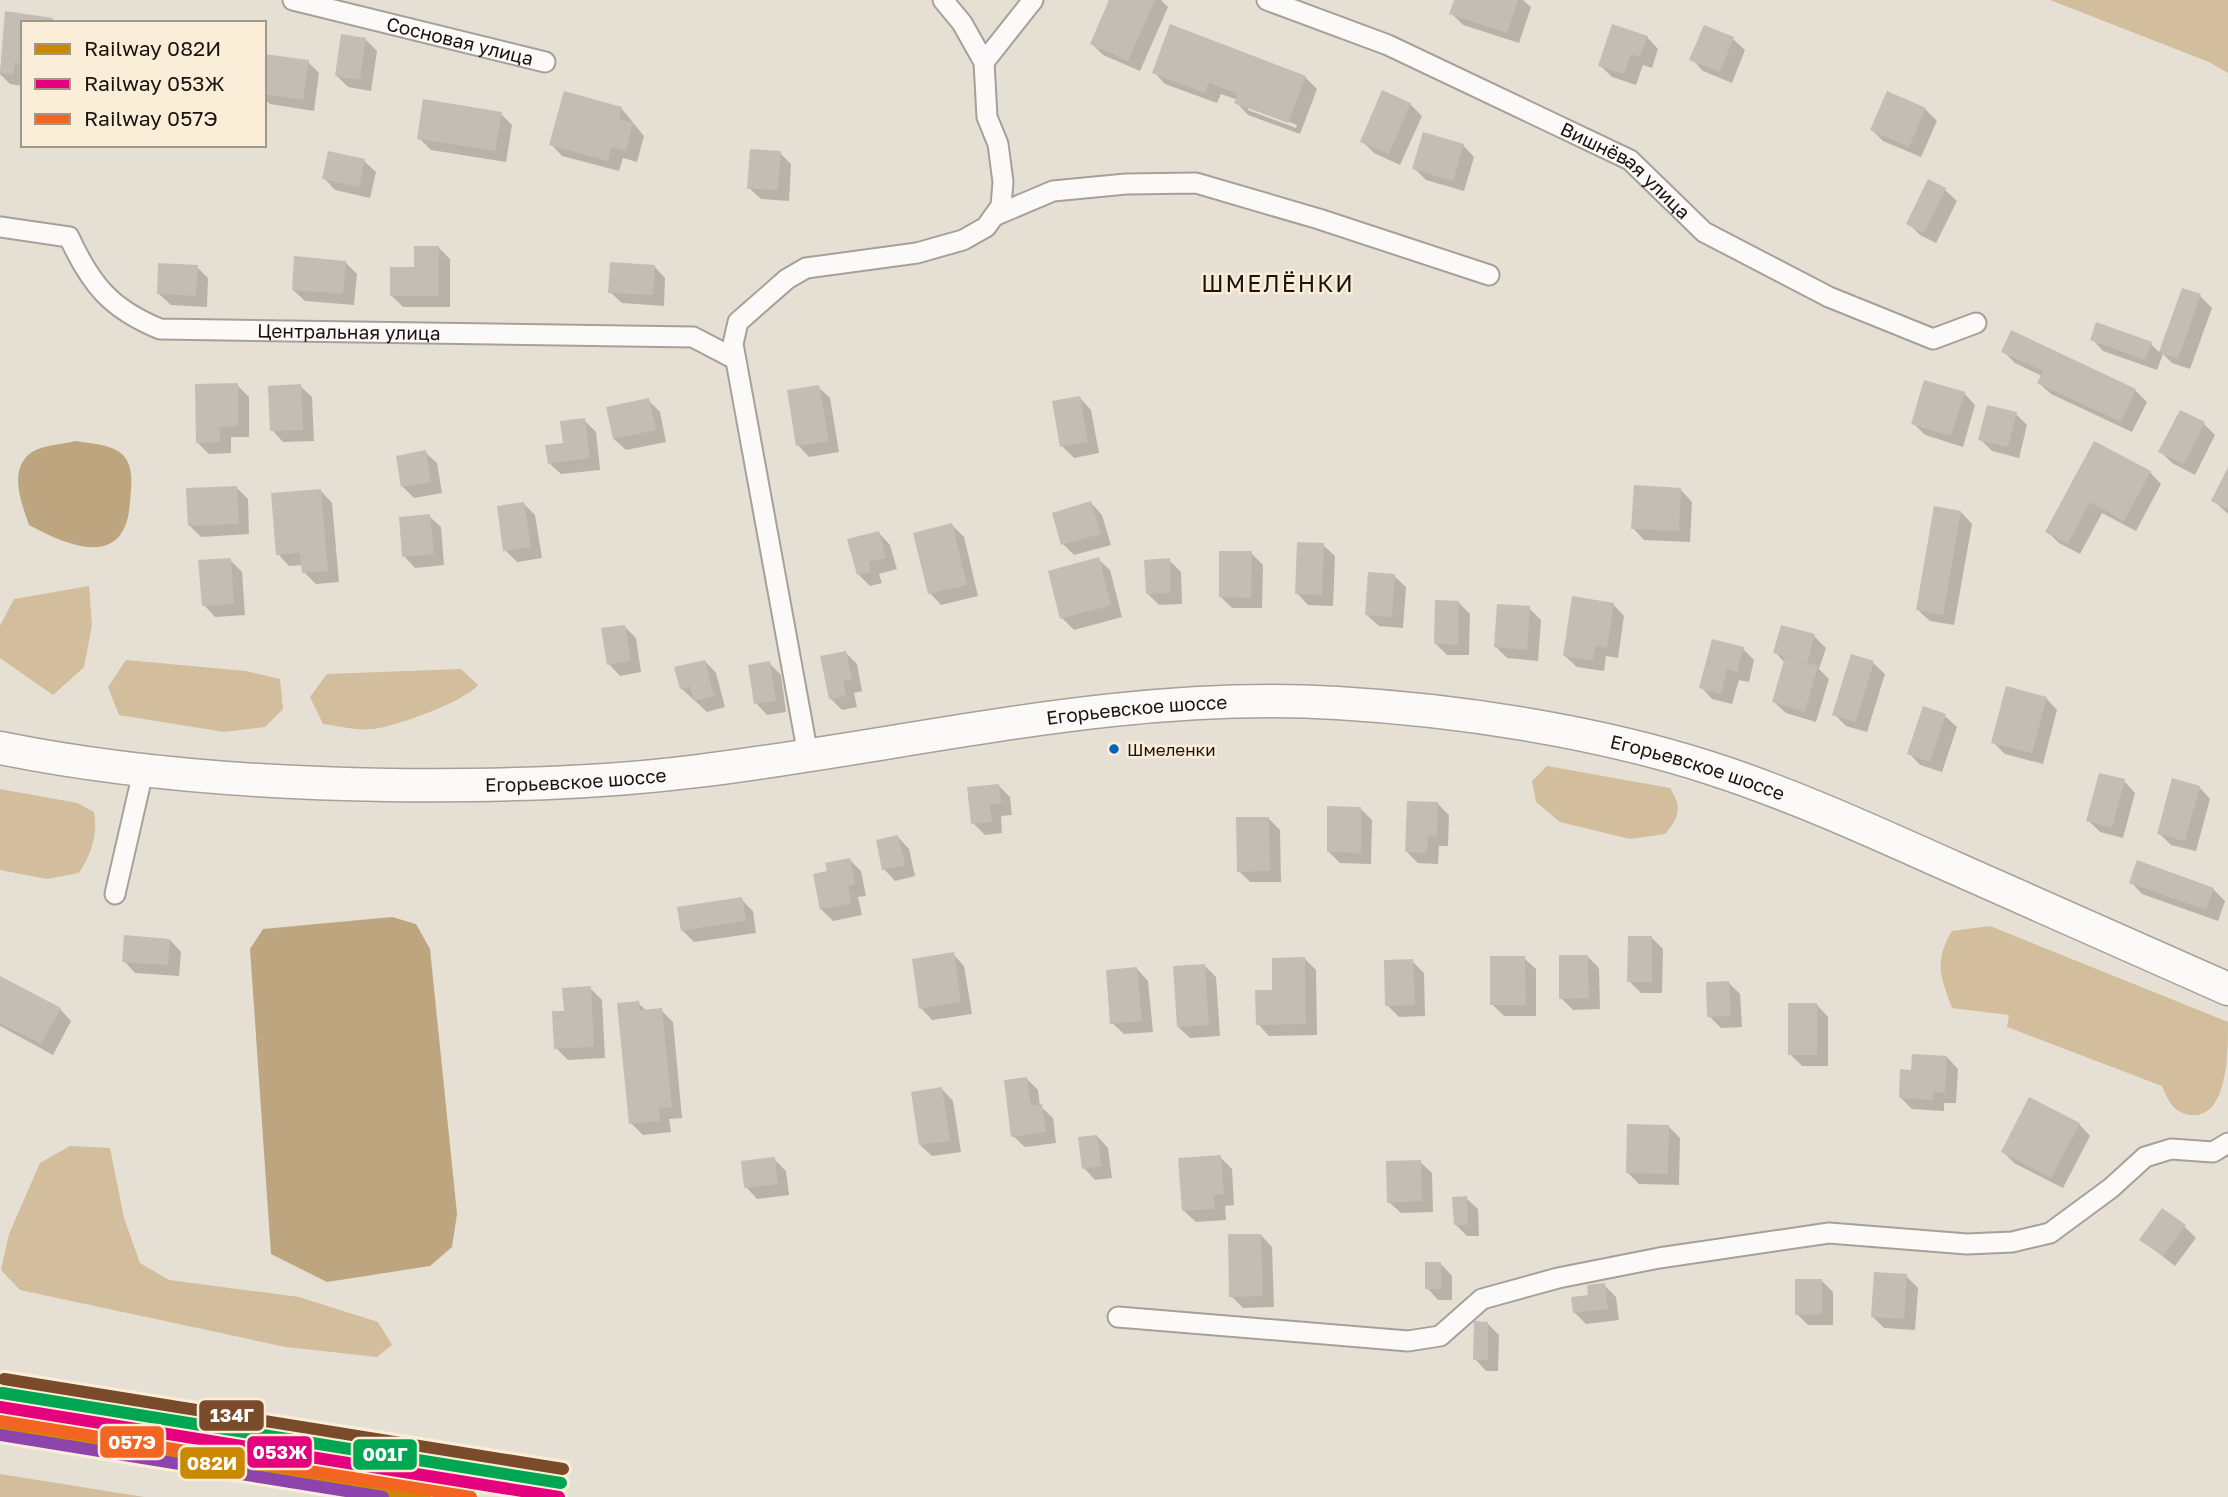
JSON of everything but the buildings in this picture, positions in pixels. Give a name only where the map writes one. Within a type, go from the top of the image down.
[{"type":"main road","name":"Егорьевское шоссе","points":[[0,748],[144,772],[317,784],[548,784],[698,771],[1031,719],[1131,707],[1225,701],[1338,703],[1444,714],[1564,732],[1710,768],[1820,808],[2228,989]]},
{"type":"street","name":"Сосновая улица","points":[[293,0],[545,62]]},
{"type":"street","points":[[808,755],[733,344],[738,322],[787,279],[806,268],[916,253],[963,240],[986,227],[1001,206],[1003,182],[998,144],[988,117],[984,62],[962,23],[943,0]]},
{"type":"street","points":[[984,62],[1012,30],[1033,0]]},
{"type":"street","name":"Вишнёвая улица","points":[[1267,0],[1388,45],[1630,160],[1704,232],[1829,297],[1933,339],[1976,323]]},
{"type":"street","points":[[994,216],[1053,191],[1126,184],[1196,183],[1319,219],[1489,275]]},
{"type":"street","name":"Центральная улица","points":[[0,227],[69,237],[81,264],[105,297],[130,317],[160,329],[693,337],[735,359]]},
{"type":"street","points":[[115,894],[144,772]]},
{"type":"street","points":[[1118,1317],[1408,1341],[1429,1338],[1440,1336],[1482,1299],[1558,1278],[1659,1258],[1829,1233],[1967,1244],[2012,1242],[2050,1233],[2112,1188],[2145,1157],[2171,1149],[2213,1152],[2228,1143]]},
{"type":"shaded area","points":[[2050,0],[2228,0],[2228,73],[2209,62]]},
{"type":"shaded area","points":[[76,441],[117,450],[126,459],[130,469],[131,491],[126,523],[118,537],[107,545],[77,545],[45,533],[29,525],[23,507],[18,477],[24,459],[42,448]]},
{"type":"shaded area","points":[[89,586],[92,625],[84,667],[53,695],[0,658],[0,626],[14,599]]},
{"type":"shaded area","points":[[126,660],[246,671],[280,679],[283,709],[265,727],[224,732],[119,715],[108,687]]},
{"type":"shaded area","points":[[461,669],[478,685],[470,692],[429,712],[373,729],[323,724],[310,697],[327,674]]},
{"type":"shaded area","points":[[1547,766],[1670,788],[1678,812],[1665,834],[1630,839],[1560,822],[1536,802],[1532,781]]},
{"type":"shaded area","points":[[0,789],[77,803],[94,812],[92,844],[79,873],[47,879],[0,870]]},
{"type":"shaded area","points":[[392,917],[416,924],[430,949],[457,1214],[452,1247],[430,1266],[327,1282],[271,1254],[250,949],[263,929]]},
{"type":"shaded area","points":[[1990,926],[2228,1022],[2223,1082],[2212,1106],[2203,1113],[2185,1114],[2172,1105],[2162,1086],[2007,1027],[2009,1015],[1952,1008],[1941,969],[1946,942],[1952,931]]},
{"type":"shaded area","points":[[70,1146],[110,1148],[124,1218],[140,1263],[169,1280],[299,1297],[378,1322],[392,1345],[377,1357],[286,1347],[20,1290],[1,1270],[9,1234],[40,1163]]},
{"type":"shaded area","points":[[0,1474],[144,1497],[0,1497]]},
{"type":"rail line","name":"053Ж","points":[[0,1407],[559,1497]]},
{"type":"rail line","name":"057Э","points":[[0,1421],[471,1497]]},
{"type":"rail line","name":"082И","points":[[0,1429],[425,1497]]},
{"type":"transit line","name":"134Г","points":[[4,1379],[563,1469]]},
{"type":"transit line","name":"001Г","points":[[2,1393],[561,1483]]},
{"type":"transit line","points":[[0,1435],[383,1497]]},
{"type":"place","name":"Шмеленки","points":[[1114,749]]},
{"type":"district","name":"ШМЕЛЁНКИ","points":[[1278,284]]}]
